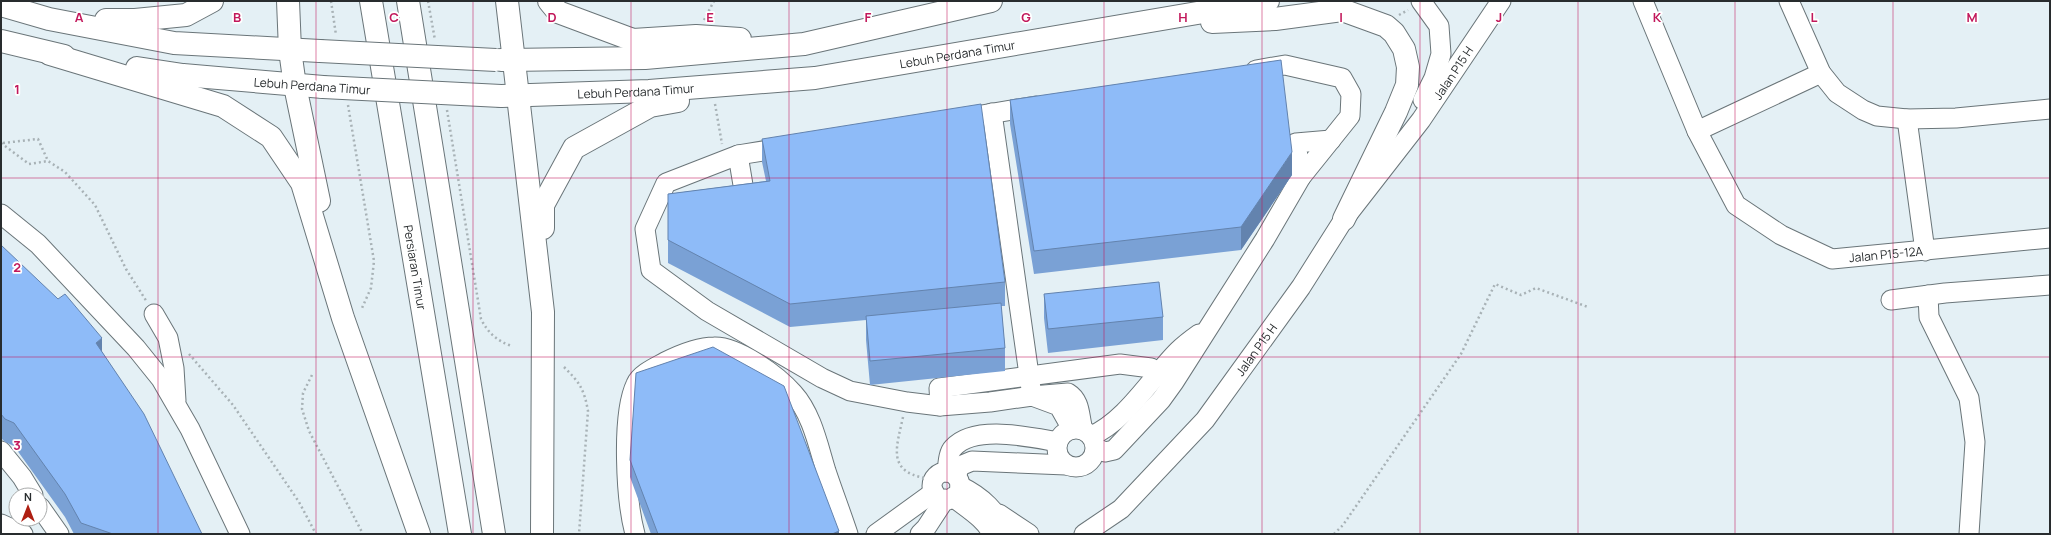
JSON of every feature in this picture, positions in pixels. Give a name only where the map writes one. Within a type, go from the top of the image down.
[{"type":"main road","points":[[49,19],[135,20],[186,15],[212,1]]},
{"type":"main road","points":[[288,1],[290,50],[295,86],[352,313],[419,534]]},
{"type":"main road","name":"Persiaran Timur","points":[[371,1],[460,534]]},
{"type":"main road","points":[[408,1],[494,534]]},
{"type":"main road","points":[[507,1],[505,60],[543,312]]},
{"type":"main road","points":[[549,1],[558,12],[633,40],[696,36],[804,44]]},
{"type":"main road","points":[[1,5],[49,19],[174,43],[290,50],[328,45],[505,60],[645,58],[804,44],[990,1]]},
{"type":"main road","name":"Lebuh Perdana Timur","points":[[1,41],[50,54],[183,76],[295,86],[510,96],[649,91],[816,78],[1268,1]]},
{"type":"main road","points":[[1162,20],[1221,23],[1276,19],[1342,10],[1386,26],[1394,33],[1404,49],[1408,67],[1406,85],[1396,112],[1344,219]]},
{"type":"main road","points":[[50,54],[222,106],[271,137],[302,183],[352,313]]},
{"type":"main road","points":[[542,534],[543,205],[574,148],[650,106],[816,78]]},
{"type":"street","name":"Jalan P15 H","points":[[1084,534],[1121,509],[1205,420],[1302,287],[1344,219],[1402,142],[1421,120],[1501,1]]},
{"type":"street","points":[[1643,1],[1696,131],[1821,73]]},
{"type":"street","points":[[1789,1],[1821,73],[1837,93],[1863,110],[1877,116],[1907,118],[1956,118],[2050,109]]},
{"type":"street","name":"Jalan P15 H","points":[[1402,142],[1434,78],[1441,54],[1439,26],[1417,4]]},
{"type":"street","points":[[1085,436],[1105,452],[1114,450],[1129,436],[1161,400],[1192,355],[1208,327],[1265,239],[1301,177],[1350,116],[1351,94],[1342,78],[1285,65],[1239,72]]},
{"type":"street","points":[[939,122],[1054,103]]},
{"type":"street","points":[[992,113],[1032,396]]},
{"type":"street","points":[[1907,118],[1925,251]]},
{"type":"street","name":"Jalan P15-12A","points":[[1696,131],[1736,205],[1781,235],[1832,259],[2050,238]]},
{"type":"street","points":[[1301,177],[1296,143],[1331,140]]},
{"type":"street","points":[[801,144],[731,152],[666,183],[646,229],[650,270],[707,311],[775,349],[822,378],[850,391],[907,402],[940,406],[1068,393],[1075,397],[1079,407],[1085,436],[1094,455],[1086,465],[1079,467],[1066,465],[972,461],[960,466],[920,534]]},
{"type":"street","points":[[715,202],[745,197],[731,152]]},
{"type":"street","points":[[653,211],[676,208]]},
{"type":"street","points":[[1,214],[38,244],[136,348],[161,379],[190,429],[240,534]]},
{"type":"street","points":[[1891,300],[1928,295],[2050,285]]},
{"type":"street","points":[[1928,295],[1929,317],[1969,398],[1975,442],[1969,534]]},
{"type":"street","points":[[154,314],[168,338],[174,368],[176,405]]},
{"type":"street","points":[[1066,465],[1058,455],[1058,442],[1061,436],[1085,436],[1100,432],[1117,418],[1178,351],[1208,327]]},
{"type":"street","points":[[634,534],[625,449],[630,404],[636,383],[655,367],[691,351],[714,346],[740,354],[774,374],[794,394],[812,424],[848,534]]},
{"type":"street","points":[[940,406],[939,388],[1120,364],[1136,359],[1171,359]]},
{"type":"street","points":[[1120,364],[1151,368],[1155,378]]},
{"type":"street","points":[[947,486],[951,449],[965,438],[994,434],[1058,442]]},
{"type":"street","points":[[1,451],[28,487]]},
{"type":"street","points":[[876,534],[947,486],[974,492],[984,521],[992,534]]},
{"type":"street","points":[[48,519],[59,534]]},
{"type":"street","points":[[984,521],[1008,534]]},
{"type":"street","points":[[984,521],[1029,534]]},
{"type":"street","points":[[2,530],[23,534]]},
{"type":"path","points":[[328,45],[331,1]]},
{"type":"path","points":[[428,1],[436,48]]},
{"type":"path","points":[[1397,16],[1417,4]]},
{"type":"path","points":[[714,95],[731,152]]},
{"type":"path","points":[[347,102],[374,261],[371,288],[352,313]]},
{"type":"path","points":[[446,103],[481,319],[487,330],[500,342],[512,346]]},
{"type":"path","points":[[3,143],[38,139],[48,161]]},
{"type":"path","points":[[1334,534],[1343,525],[1461,354],[1494,284],[1521,295],[1536,288],[1588,307]]},
{"type":"path","points":[[564,366],[576,378],[584,392],[588,411],[579,534]]},
{"type":"path","points":[[312,375],[303,393],[302,409],[309,431],[363,534]]},
{"type":"path","points":[[907,402],[895,453],[900,463],[912,476],[947,486]]},
{"type":"building","points":[[1281,60],[1292,152],[1241,227],[1034,251],[1010,100]]},
{"type":"building","points":[[981,104],[1005,282],[790,304],[668,240],[668,194],[770,181],[762,139]]},
{"type":"building","points":[[1,245],[58,299],[65,294],[102,338],[96,343],[144,414],[202,534],[113,534],[81,523],[65,494],[14,423],[5,419],[1,414]]},
{"type":"building","points":[[1159,282],[1163,317],[1048,329],[1044,294]]},
{"type":"building","points":[[1001,303],[1005,348],[870,361],[866,316]]},
{"type":"building","points":[[713,347],[784,386],[839,531],[832,534],[658,534],[630,460],[636,373]]}]
